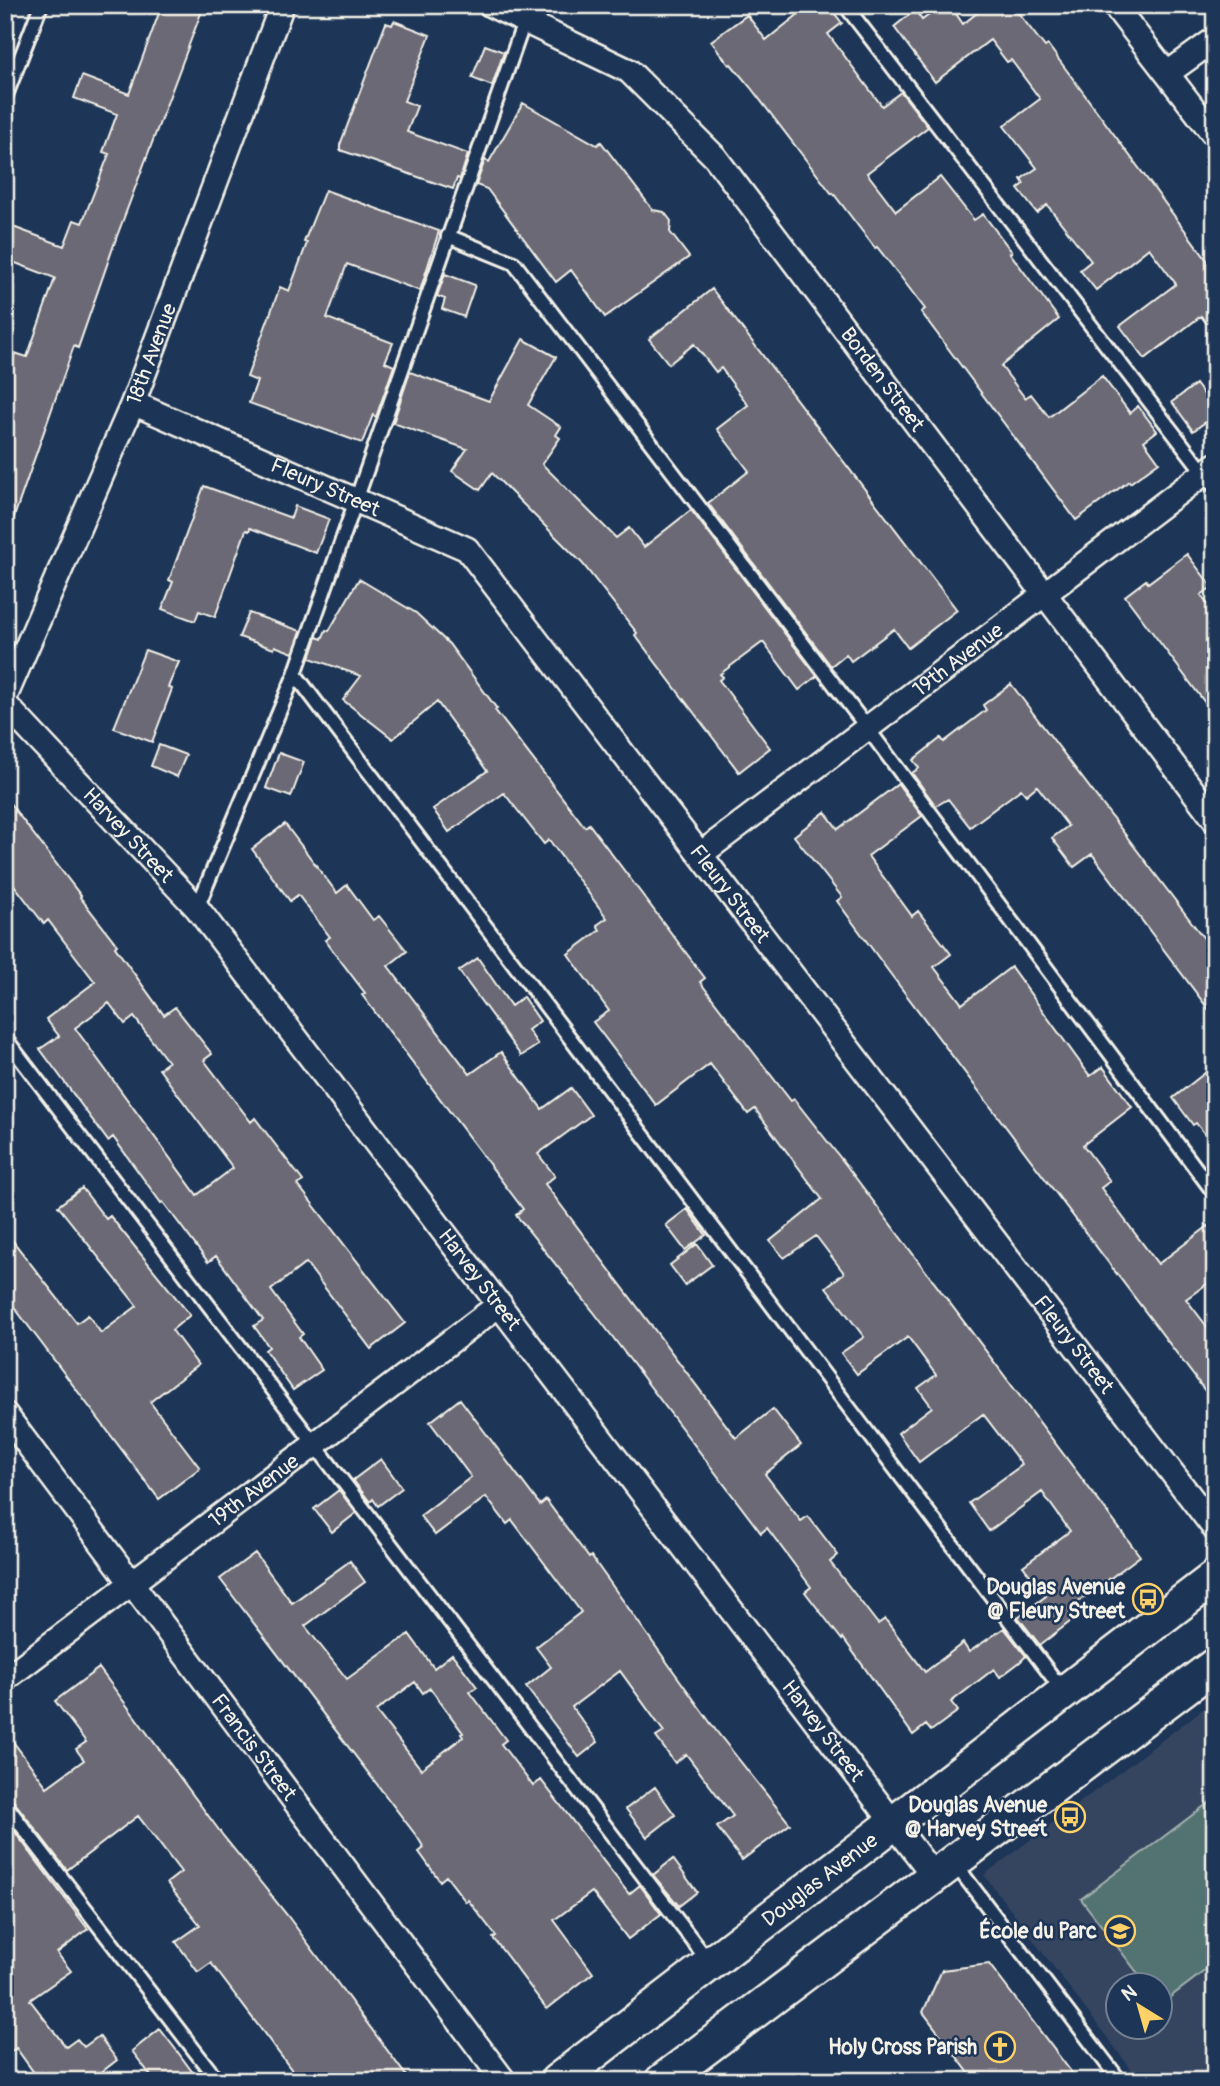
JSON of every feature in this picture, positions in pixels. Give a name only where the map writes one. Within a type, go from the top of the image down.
[{"type":"street","name":"18th Avenue","points":[[5,697],[132,402],[282,5]]},
{"type":"street","name":"Borden Street","points":[[491,5],[527,13],[629,71],[715,157],[1215,820]]},
{"type":"street","points":[[1114,5],[1215,136]]},
{"type":"street","points":[[1168,73],[1215,39]]},
{"type":"street","name":"Fleury Street","points":[[132,402],[467,549],[1215,1529]]},
{"type":"street","name":"19th Avenue","points":[[701,854],[1045,593],[1211,475]]},
{"type":"street","name":"Harvey Street","points":[[5,704],[197,908],[893,1821],[943,1868]]},
{"type":"street","name":"19th Avenue","points":[[5,1679],[500,1304]]},
{"type":"street","name":"Francis Street","points":[[5,1414],[505,2081]]},
{"type":"street","name":"Douglas Avenue","points":[[557,2081],[1215,1577]]},
{"type":"street","points":[[662,2081],[1215,1665]]},
{"type":"lane","points":[[5,99],[40,5]]},
{"type":"lane","points":[[845,5],[1211,475]]},
{"type":"lane","points":[[197,908],[295,674],[527,13]]},
{"type":"lane","points":[[448,236],[514,263],[869,729],[1215,1194]]},
{"type":"lane","points":[[295,674],[1065,1693]]},
{"type":"lane","points":[[5,1038],[710,1963]]},
{"type":"lane","points":[[5,1804],[218,2081]]},
{"type":"lane","points":[[943,1868],[1120,2081]]},
{"type":"shaded area","name":"École du Parc","points":[[1215,1700],[1215,2081],[1140,2081],[1109,2040],[1174,2040],[1174,1970],[1104,1970],[1104,2033],[984,1875]]},
{"type":"green space","points":[[1215,1798],[1215,1963],[1174,1994],[1174,1970],[1135,1970],[1081,1899]]},
{"type":"building","points":[[162,5],[204,5],[78,348],[74,346],[8,534],[5,533],[5,381],[15,353],[27,357],[55,278],[5,259],[5,224],[64,246],[74,220],[82,223],[109,154],[103,152],[117,114],[74,98],[82,76],[129,94]]},
{"type":"building","points":[[810,5],[828,5],[842,23],[828,34],[882,106],[901,92],[928,127],[867,173],[896,211],[940,177],[974,220],[983,214],[1059,319],[1001,366],[1025,398],[1031,394],[1049,417],[1102,376],[1130,413],[1138,406],[1157,431],[1144,441],[1159,462],[1076,520],[921,312],[925,309],[900,276],[711,41],[747,15],[766,40]]},
{"type":"building","points":[[943,5],[950,5],[963,24],[987,5],[1012,5],[1045,47],[1048,45],[1215,271],[1215,335],[1201,316],[1145,359],[1120,326],[1176,284],[1149,248],[1096,290],[1080,270],[1091,261],[1047,205],[1037,213],[1018,189],[1024,184],[1021,179],[1037,168],[1004,126],[1040,99],[1011,60],[1007,62],[990,40],[935,82],[894,27],[915,10],[922,20]]},
{"type":"building","points":[[394,21],[430,35],[404,101],[417,106],[407,132],[468,154],[460,179],[457,178],[453,189],[340,150],[386,23],[392,25]]},
{"type":"building","points":[[485,45],[504,52],[492,86],[472,78]]},
{"type":"building","points":[[523,103],[597,145],[601,142],[653,210],[664,212],[671,221],[670,232],[689,257],[605,317],[571,270],[556,282],[487,189],[476,185],[485,160],[489,162]]},
{"type":"building","points":[[325,190],[439,231],[420,291],[347,264],[327,318],[393,343],[385,362],[394,366],[376,417],[373,415],[362,443],[249,403],[257,381],[247,377],[280,287],[289,291],[307,243],[304,242]]},
{"type":"building","points":[[445,274],[475,285],[464,317],[442,309],[445,299],[437,296]]},
{"type":"building","points":[[712,289],[957,610],[908,648],[894,629],[851,661],[846,654],[831,666],[708,503],[749,471],[717,429],[748,405],[721,368],[716,372],[694,344],[669,364],[649,339]]},
{"type":"building","points":[[523,339],[556,357],[528,405],[561,427],[556,435],[560,438],[542,464],[616,538],[629,528],[644,547],[691,510],[817,676],[799,690],[763,642],[720,674],[723,677],[719,680],[770,748],[739,772],[582,563],[492,473],[480,490],[452,471],[467,449],[393,423],[410,372],[489,401]]},
{"type":"building","points":[[1196,384],[1215,409],[1215,415],[1193,431],[1172,402]]},
{"type":"building","points":[[204,486],[291,518],[295,506],[329,519],[316,553],[250,528],[249,531],[246,530],[215,617],[199,611],[195,621],[162,609],[173,582],[169,580]]},
{"type":"building","points":[[1187,554],[1212,587],[1201,595],[1215,614],[1215,716],[1125,596],[1146,580],[1148,583]]},
{"type":"building","points":[[359,579],[416,613],[449,644],[497,709],[495,710],[585,827],[589,824],[705,978],[700,982],[791,1101],[794,1099],[846,1165],[1140,1556],[1069,1609],[1075,1618],[1040,1645],[1018,1617],[1046,1596],[1023,1566],[1070,1531],[1042,1492],[989,1531],[969,1503],[1022,1465],[983,1414],[919,1462],[898,1433],[932,1407],[918,1388],[936,1375],[908,1337],[857,1374],[841,1353],[864,1337],[826,1287],[844,1273],[816,1236],[784,1258],[770,1241],[822,1199],[755,1109],[748,1114],[710,1064],[656,1105],[593,1022],[609,1011],[568,954],[600,930],[597,925],[607,918],[549,840],[544,844],[504,793],[449,832],[433,809],[487,771],[437,702],[393,739],[343,700],[361,676],[310,658],[317,637],[322,639],[326,630],[329,631]]},
{"type":"building","points":[[249,613],[301,631],[293,653],[239,637]]},
{"type":"building","points":[[145,650],[179,662],[168,687],[172,689],[152,742],[114,728]]},
{"type":"building","points":[[1011,684],[1215,953],[1215,1018],[1092,854],[1074,867],[1052,838],[1068,826],[1037,786],[1026,795],[1021,789],[970,827],[948,799],[936,806],[912,773],[919,768],[913,760],[941,738],[944,742],[986,710],[983,705]]},
{"type":"building","points":[[159,745],[186,755],[177,777],[151,766]]},
{"type":"building","points":[[279,753],[304,762],[291,797],[266,788]]},
{"type":"building","points":[[898,784],[922,816],[868,856],[912,916],[918,911],[951,954],[934,967],[962,1004],[1011,967],[1090,1076],[1103,1067],[1132,1107],[1083,1145],[1110,1181],[1101,1188],[1158,1264],[1215,1221],[1215,1278],[1186,1299],[1215,1337],[1215,1404],[889,972],[837,901],[842,897],[794,836],[825,812],[838,829]]},
{"type":"building","points":[[5,797],[117,945],[115,947],[164,1015],[175,1007],[212,1054],[204,1060],[251,1122],[255,1118],[303,1181],[298,1185],[405,1323],[371,1349],[306,1263],[271,1290],[303,1334],[299,1337],[322,1370],[293,1390],[265,1350],[269,1347],[254,1326],[263,1320],[216,1256],[208,1262],[113,1137],[108,1141],[40,1049],[59,1036],[46,1019],[95,982],[48,920],[44,924],[5,873]],"holes":[[[109,1003],[125,1024],[134,1017],[168,1062],[159,1069],[233,1168],[197,1195],[75,1028]]]},
{"type":"building","points":[[285,824],[337,893],[347,885],[373,920],[379,916],[407,951],[388,966],[470,1074],[501,1052],[542,1109],[571,1088],[591,1115],[538,1154],[555,1176],[545,1184],[736,1438],[773,1409],[801,1445],[765,1474],[801,1521],[808,1516],[838,1555],[830,1562],[878,1624],[885,1619],[925,1672],[963,1643],[969,1652],[1004,1628],[1026,1656],[1020,1662],[1000,1677],[994,1669],[951,1702],[958,1711],[931,1731],[926,1725],[913,1735],[843,1638],[842,1640],[805,1592],[811,1587],[767,1528],[761,1533],[593,1311],[516,1215],[523,1209],[362,995],[365,993],[325,940],[330,937],[298,895],[290,901],[252,849]]},
{"type":"building","points":[[478,958],[511,1006],[523,997],[540,1021],[528,1030],[538,1045],[521,1056],[459,971]]},
{"type":"building","points":[[1215,1065],[1215,1147],[1196,1123],[1193,1125],[1173,1098]]},
{"type":"building","points":[[82,1188],[106,1219],[110,1216],[190,1315],[172,1330],[198,1365],[150,1402],[200,1468],[159,1499],[5,1295],[5,1231],[77,1323],[88,1315],[101,1333],[137,1306],[58,1206]]},
{"type":"building","points":[[687,1209],[706,1235],[685,1250],[666,1225]]},
{"type":"building","points":[[697,1244],[712,1265],[685,1285],[670,1265]]},
{"type":"building","points":[[460,1399],[540,1505],[546,1500],[589,1558],[591,1556],[717,1732],[790,1824],[742,1860],[717,1827],[733,1816],[686,1754],[675,1763],[656,1737],[664,1732],[620,1671],[572,1707],[598,1742],[579,1757],[526,1687],[551,1667],[536,1647],[581,1612],[512,1520],[507,1524],[486,1497],[435,1535],[420,1516],[471,1477],[430,1422]]},
{"type":"building","points":[[381,1459],[402,1488],[378,1506],[373,1499],[370,1502],[353,1480]]},
{"type":"building","points":[[339,1490],[356,1513],[332,1532],[314,1509]]},
{"type":"building","points":[[255,1553],[292,1603],[350,1561],[365,1582],[305,1626],[347,1679],[409,1634],[434,1668],[452,1654],[477,1687],[470,1692],[506,1740],[501,1744],[533,1786],[541,1780],[629,1894],[640,1885],[661,1914],[628,1939],[592,1892],[554,1920],[593,1973],[547,2009],[468,1900],[466,1902],[446,1876],[440,1881],[419,1852],[424,1848],[418,1838],[220,1579]],"holes":[[[415,1682],[423,1693],[430,1688],[463,1733],[463,1737],[421,1769],[376,1711]]]},
{"type":"building","points":[[99,1668],[410,2081],[300,2081],[211,1963],[198,1972],[176,1942],[200,1925],[167,1883],[181,1872],[138,1816],[67,1870],[12,1799],[5,1795],[5,1731],[47,1787],[84,1760],[76,1749],[86,1742],[55,1701]]},
{"type":"building","points":[[655,1787],[675,1815],[647,1837],[626,1809]]},
{"type":"building","points":[[5,1819],[88,1929],[57,1953],[71,1971],[30,2000],[66,2047],[77,2039],[84,2047],[99,2036],[117,2060],[90,2081],[40,2081],[16,2048],[5,2056]]},
{"type":"building","points":[[673,1859],[697,1892],[679,1906],[653,1875]]},
{"type":"building","name":"Holy Cross Parish","points":[[989,1964],[1078,2081],[975,2081],[923,2012],[942,1970]]},
{"type":"building","points":[[160,2029],[199,2081],[155,2081],[132,2051]]},
{"type":"place","name":"Douglas Avenue @ Fleury Street","points":[[1148,1599]]},
{"type":"place","name":"Douglas Avenue @ Harvey Street","points":[[1070,1817]]},
{"type":"place","name":"École du Parc","points":[[1120,1931]]},
{"type":"place","name":"Holy Cross Parish","points":[[1000,2047]]}]
